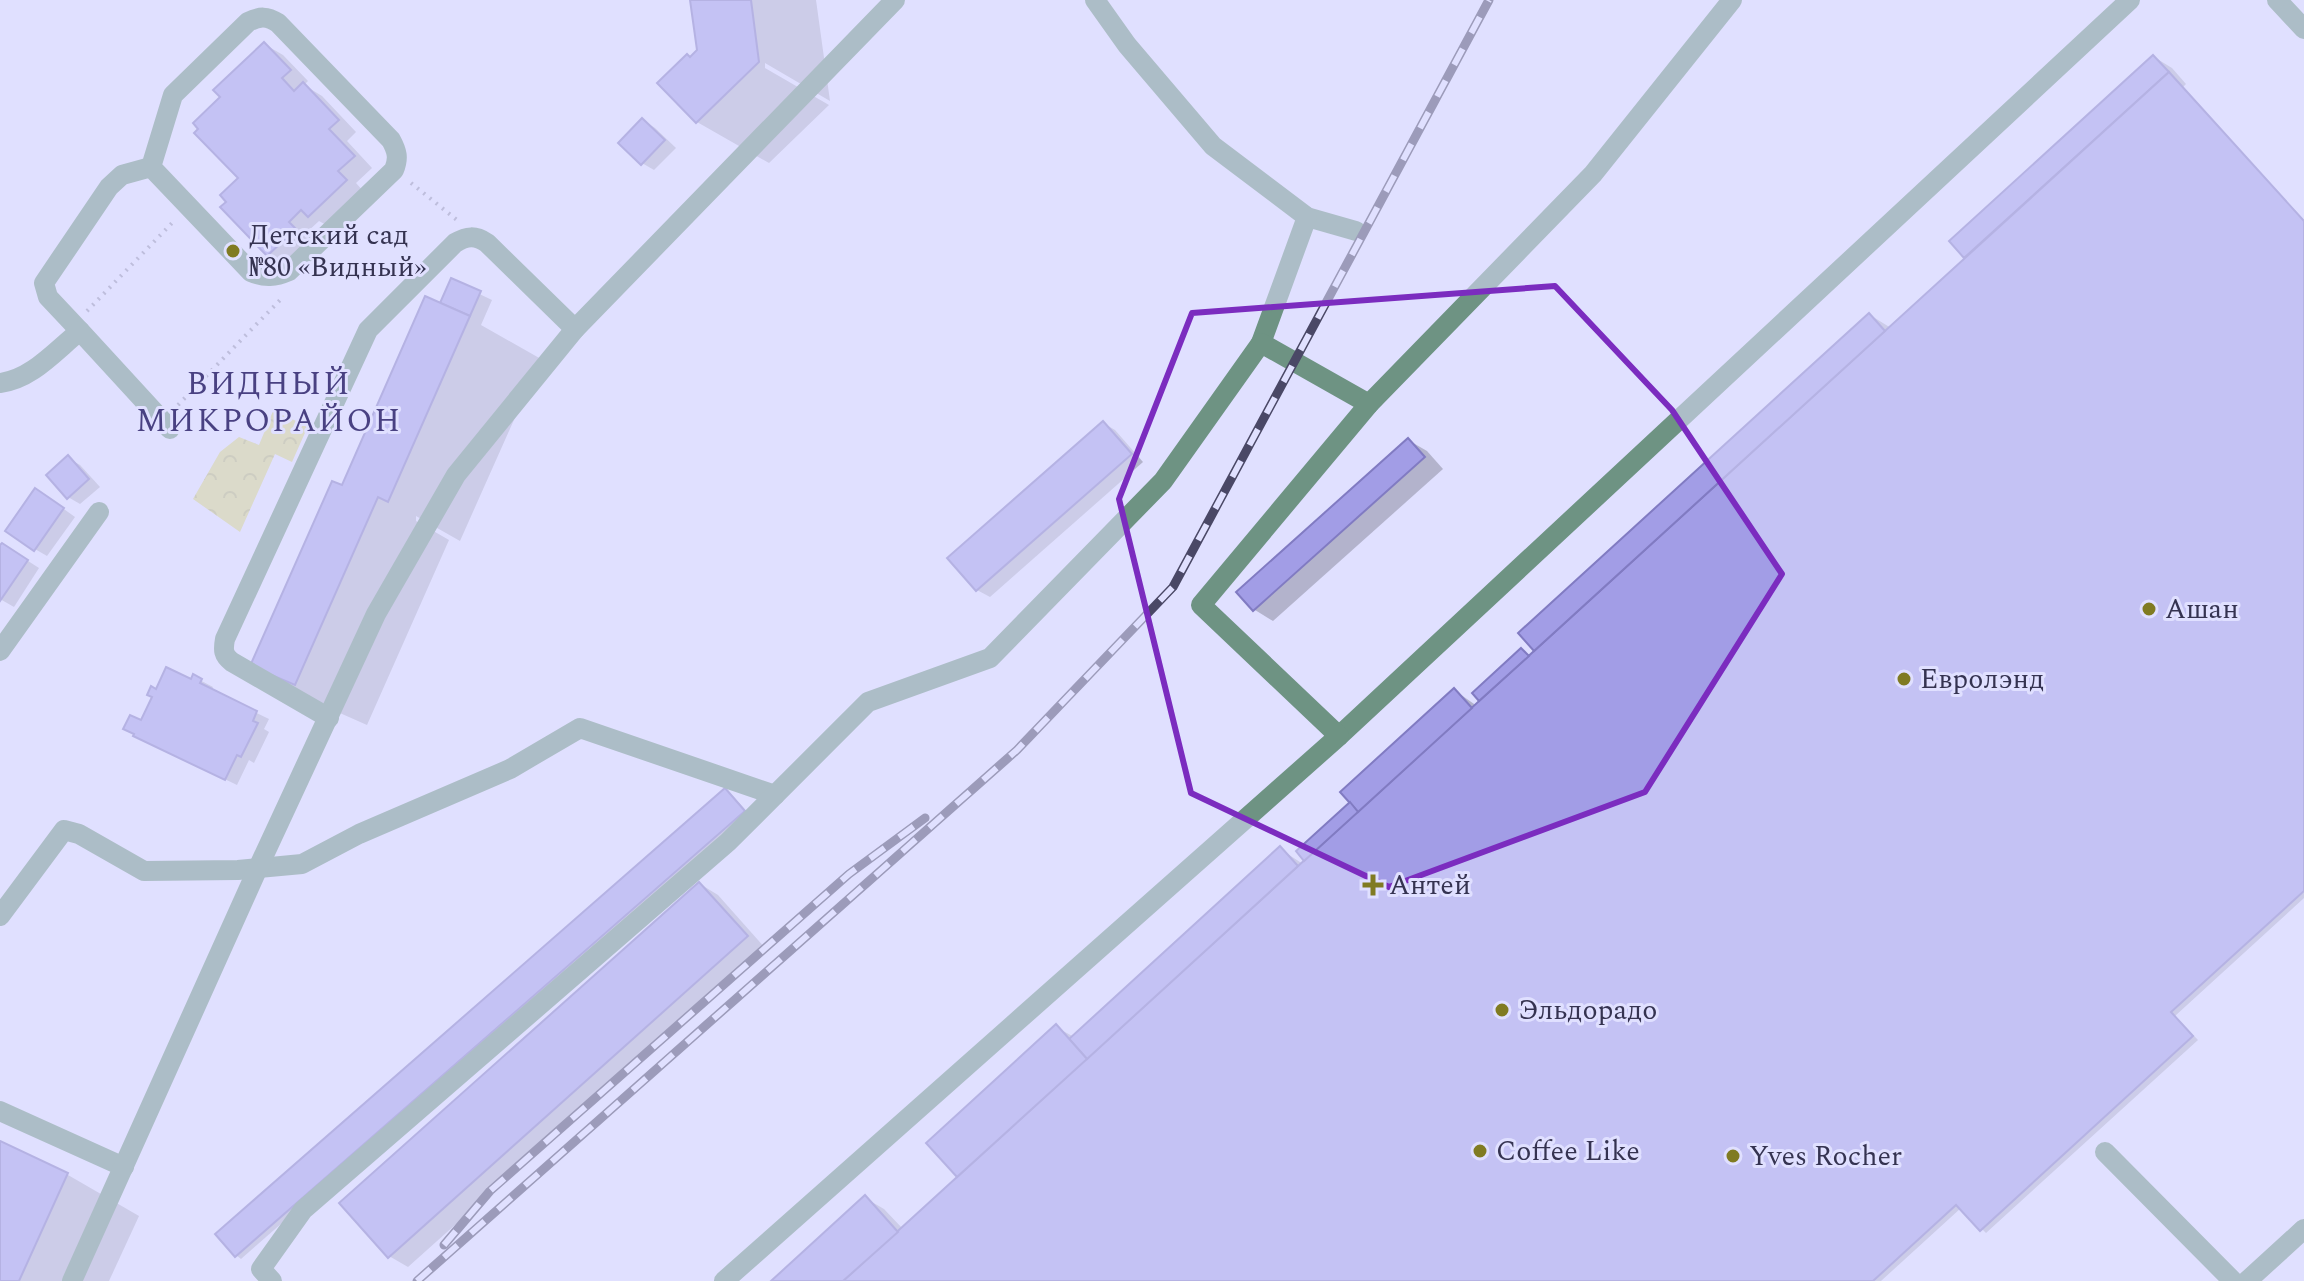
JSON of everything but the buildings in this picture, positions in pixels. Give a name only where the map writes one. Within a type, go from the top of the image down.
[{"type":"street","points":[[72,1281],[376,614],[456,475],[575,329],[895,0]]},
{"type":"street","points":[[1095,0],[1127,45],[1213,146],[1307,217],[1356,231]]},
{"type":"street","points":[[1339,736],[1201,605],[1369,404],[1593,174],[1732,0]]},
{"type":"street","points":[[724,1281],[1339,736],[2130,0]]},
{"type":"street","points":[[2277,0],[2304,29]]},
{"type":"street","points":[[258,17],[270,18],[278,23],[391,140],[397,150],[398,162],[394,170],[289,271],[262,277],[251,272],[151,167],[173,95],[248,22],[258,17]]},
{"type":"street","points":[[151,167],[115,179],[44,283],[48,297],[166,425]]},
{"type":"street","points":[[272,1281],[261,1269],[303,1210],[728,842],[868,702],[990,658],[1163,481],[1261,343],[1307,217]]},
{"type":"street","points":[[329,718],[232,662],[225,657],[223,650],[225,639],[368,330],[455,243],[466,237],[477,237],[487,243],[575,329]]},
{"type":"street","points":[[0,383],[28,374],[77,328]]},
{"type":"street","points":[[1261,343],[1369,404]]},
{"type":"street","points":[[0,651],[99,512]]},
{"type":"street","points":[[0,916],[64,830],[79,834],[144,871],[302,864],[359,834],[510,769],[580,728],[775,795]]},
{"type":"street","points":[[0,1111],[124,1167]]},
{"type":"street","points":[[2105,1152],[2233,1281]]},
{"type":"street","points":[[2247,1281],[2304,1229]]},
{"type":"path","points":[[394,170],[448,214]]},
{"type":"path","points":[[77,328],[188,206]]},
{"type":"path","points":[[166,425],[290,289],[277,276]]},
{"type":"highlighted area","points":[[1555,286],[1672,410],[1782,574],[1645,792],[1389,887],[1191,793],[1119,499],[1192,313]]},
{"type":"green space","points":[[273,411],[308,426],[292,462],[275,454],[240,532],[193,499],[220,452],[239,437],[259,445]]},
{"type":"railway","points":[[417,1281],[1017,750],[1173,587],[1489,0]]},
{"type":"railway","points":[[444,1245],[490,1191],[849,874],[925,818]]},
{"type":"place","name":"Детский сад №80 «Видный»","points":[[233,251]]},
{"type":"place","name":"Ашан","points":[[2149,609]]},
{"type":"place","name":"Евролэнд","points":[[1904,679]]},
{"type":"place","name":"Антей","points":[[1373,885]]},
{"type":"place","name":"Эльдорадо","points":[[1502,1010]]},
{"type":"place","name":"Coffee Like","points":[[1480,1151]]},
{"type":"place","name":"Yves Rocher","points":[[1733,1156]]},
{"type":"district","name":"ВИДНЫЙ МИКРОРАЙОН","points":[[269,402]]}]
